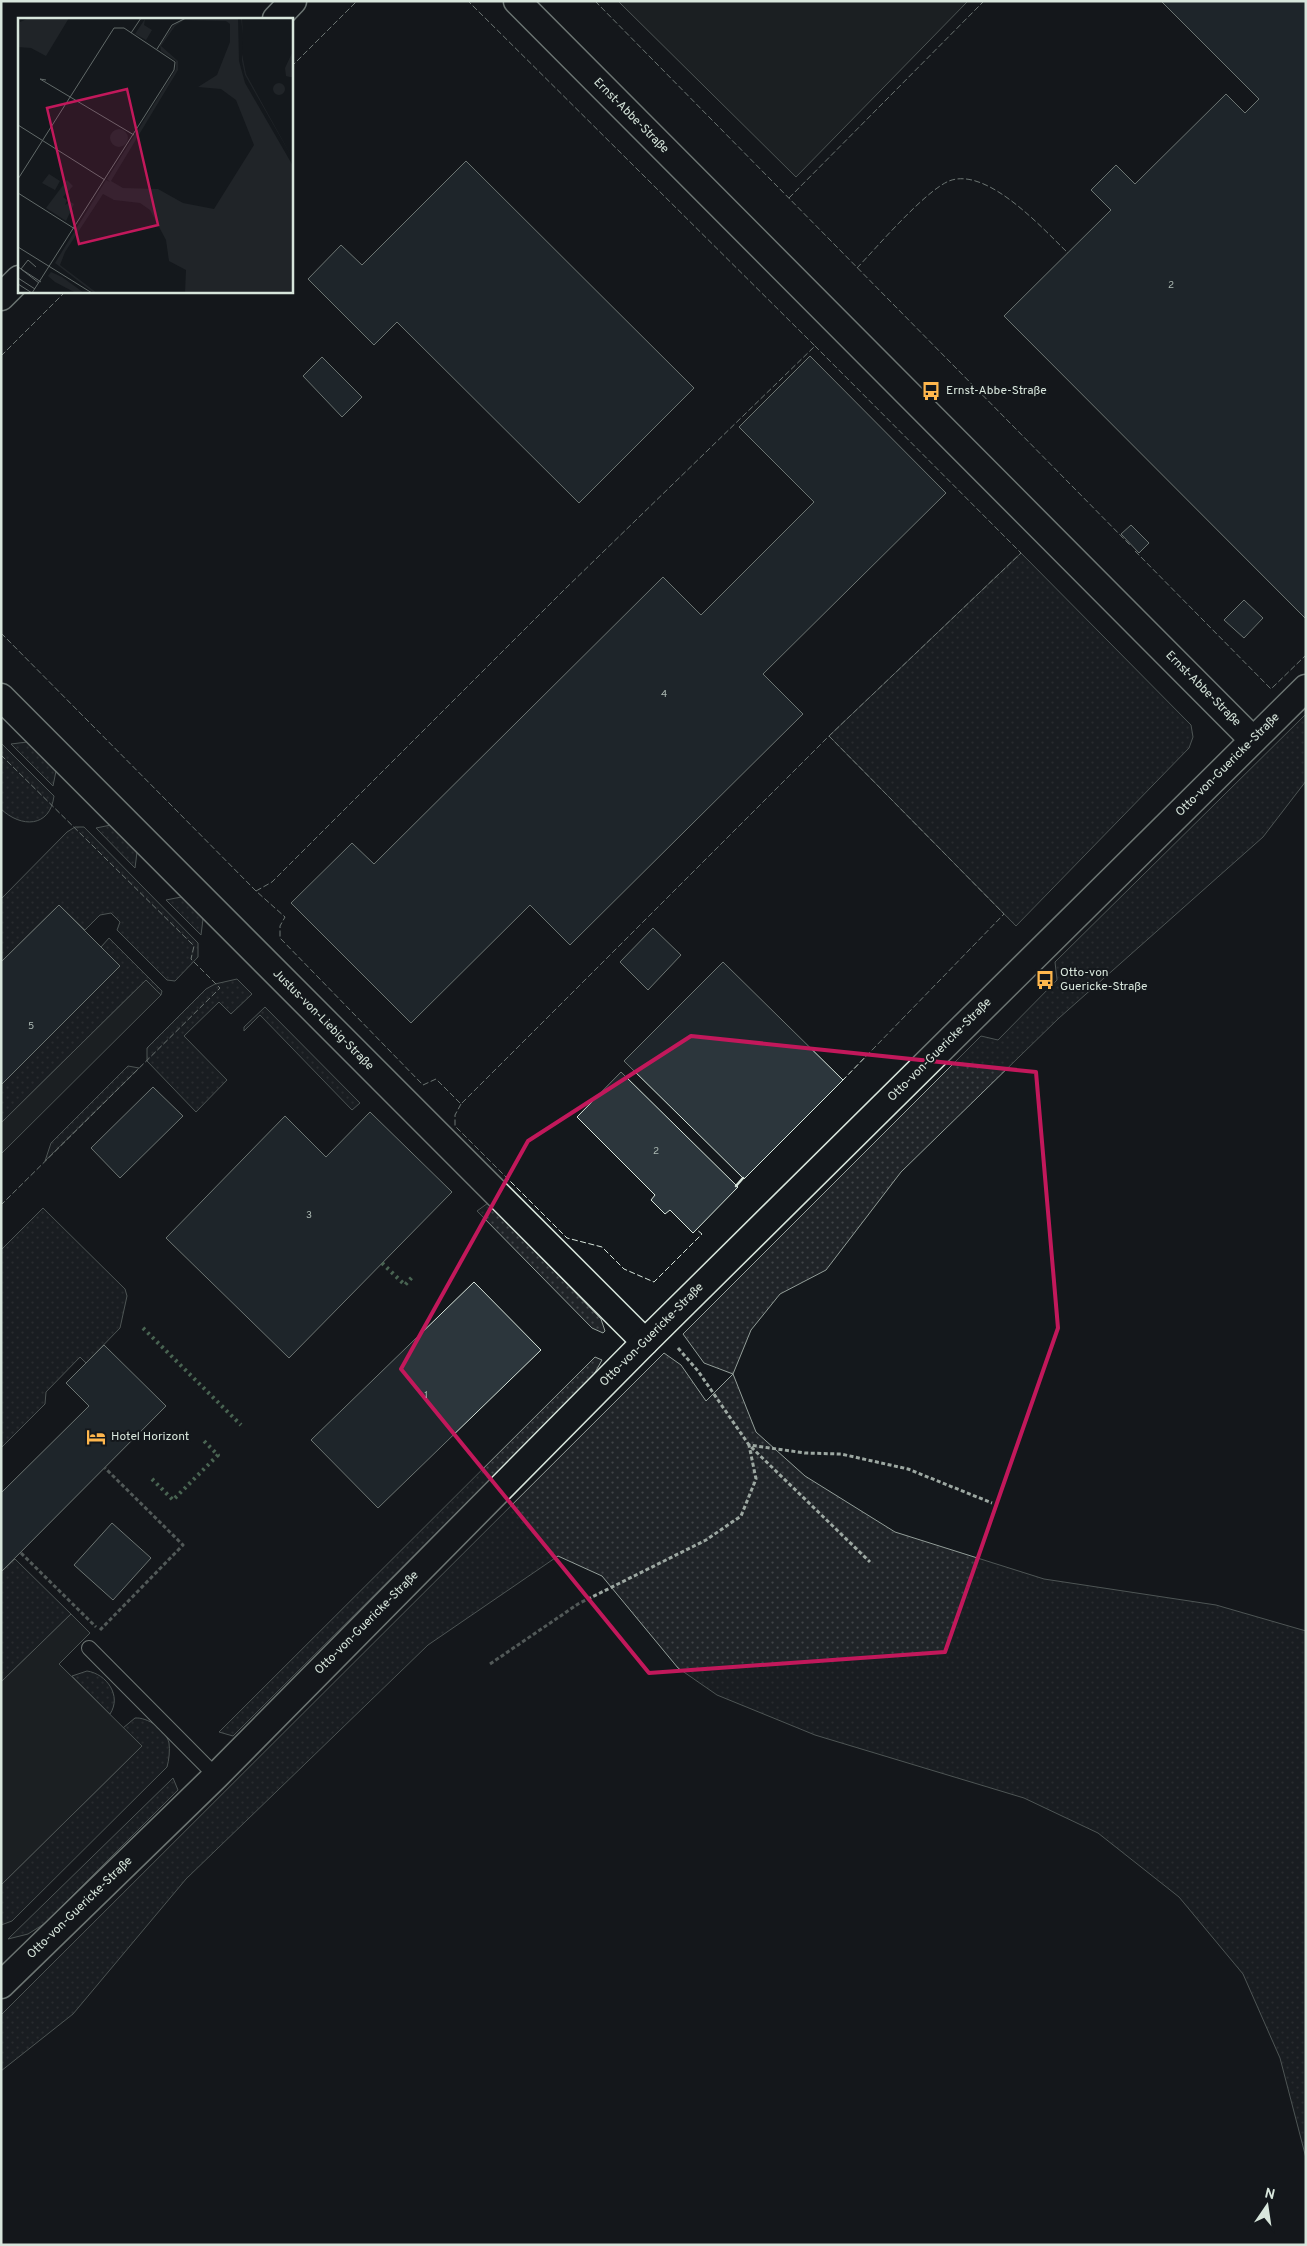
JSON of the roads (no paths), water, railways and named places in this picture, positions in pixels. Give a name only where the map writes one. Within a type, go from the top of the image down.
[{"type":"street","points":[[277,18],[293,1]]},
{"type":"street","name":"Ernst-Abbe-Straße","points":[[517,1],[1253,740]]},
{"type":"street","points":[[1,297],[18,280]]},
{"type":"street","name":"Otto-von-Guericke-Straße","points":[[1,1985],[216,1776],[652,1335],[1306,688]]},
{"type":"street","name":"Justus-von-Liebig-Straße","points":[[1,697],[652,1335]]},
{"type":"lane","points":[[89,1648],[216,1776]]},
{"type":"place","name":"Ernst-Abbe-Straße","points":[[931,391]]},
{"type":"place","name":"Otto-von Guericke-Straße","points":[[1045,980]]},
{"type":"place","name":"Hotel Horizont","points":[[96,1437]]}]
